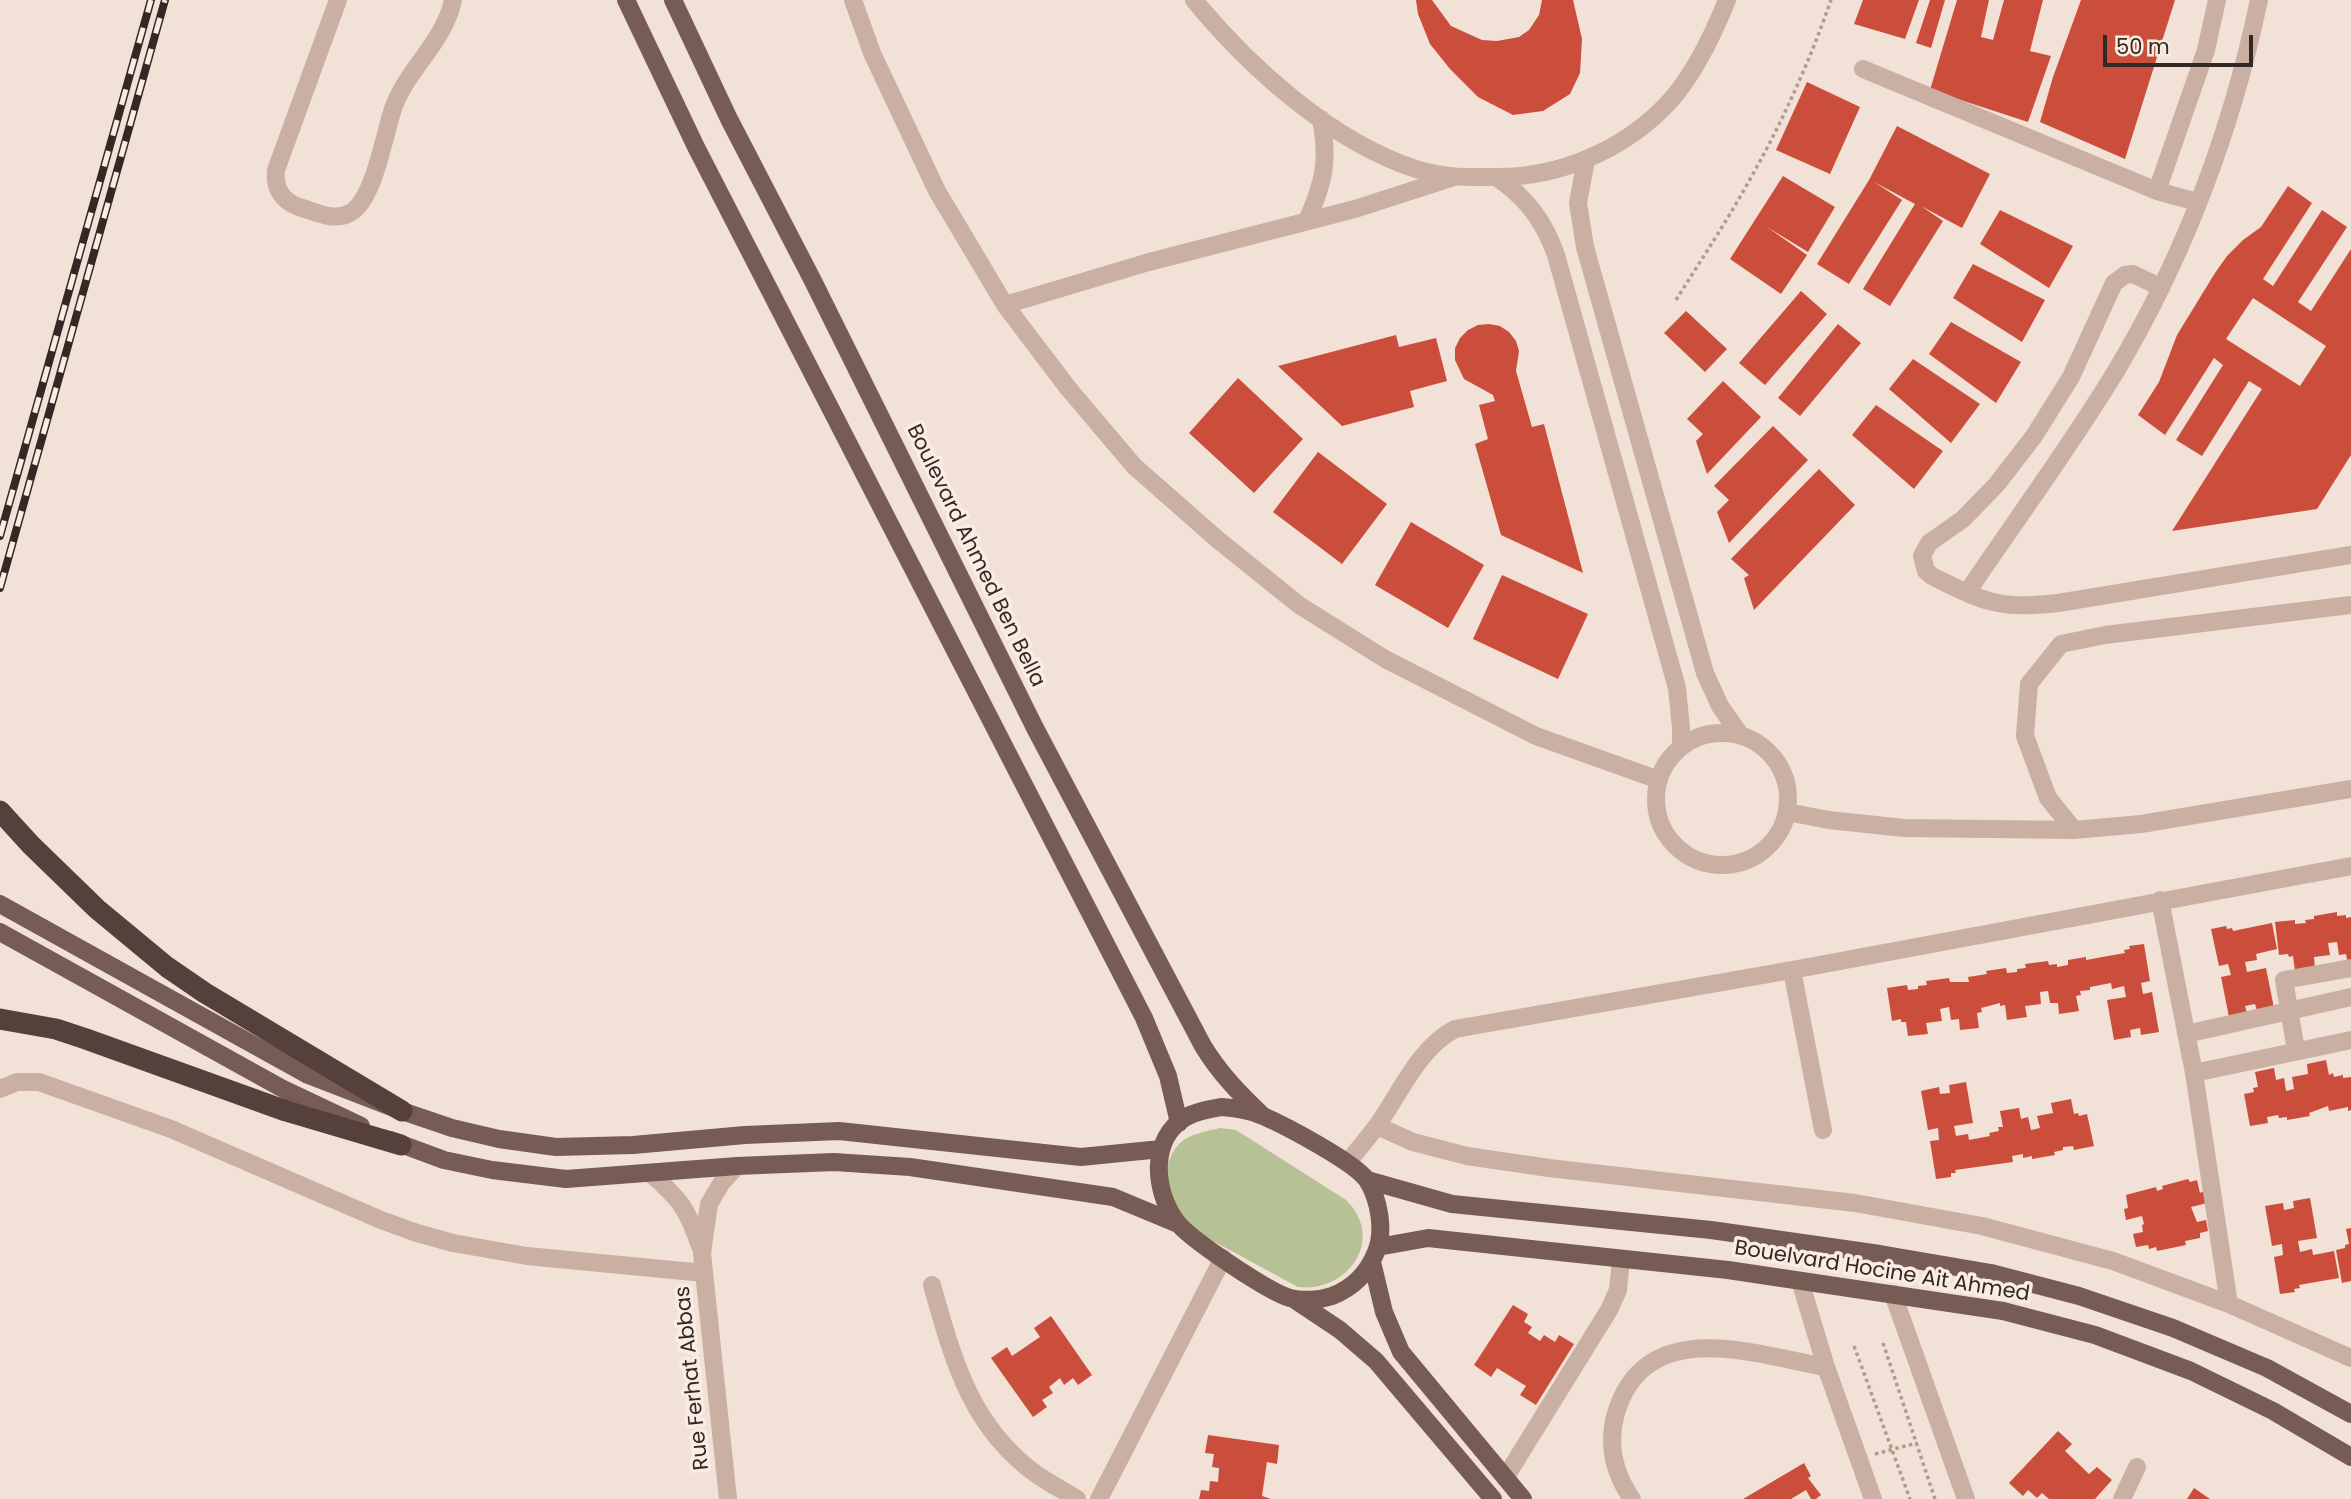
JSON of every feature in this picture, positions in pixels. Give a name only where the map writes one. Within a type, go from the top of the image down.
[{"type":"highway","points":[[0,810],[89,901],[167,967],[205,993],[402,1111]]},
{"type":"highway","points":[[0,1019],[56,1029],[286,1111],[401,1145]]},
{"type":"main road","points":[[626,0],[703,159],[1144,1018],[1168,1076],[1179,1123]]},
{"type":"main road","name":"Boulevard Ahmed Ben Bella","points":[[673,0],[729,119],[812,279],[1035,728],[1203,1046],[1232,1087],[1263,1116]]},
{"type":"main road","points":[[0,904],[306,1074],[452,1128],[499,1139],[556,1147],[632,1145],[745,1135],[839,1131],[1072,1156],[1103,1156],[1161,1149]]},
{"type":"main road","points":[[0,932],[285,1090],[401,1145],[444,1160],[492,1170],[566,1179],[737,1166],[834,1162],[910,1167],[1113,1198],[1178,1224],[1274,1292],[1312,1300],[1331,1296],[1349,1287],[1376,1254]]},
{"type":"main road","points":[[1178,1224],[1165,1204],[1159,1184],[1161,1149],[1179,1123],[1202,1111],[1222,1107],[1263,1116],[1348,1162],[1367,1180],[1377,1204],[1380,1227],[1376,1254],[1384,1312],[1401,1352],[1523,1499]]},
{"type":"main road","points":[[1367,1180],[1452,1204],[1712,1230],[1991,1273],[2079,1296],[2173,1328],[2267,1367],[2351,1414]]},
{"type":"main road","name":"Bouelvard Hocine Ait Ahmed","points":[[1376,1254],[1428,1238],[1800,1281],[2003,1311],[2095,1335],[2191,1371],[2273,1411],[2351,1457]]},
{"type":"main road","points":[[1293,1298],[1340,1330],[1376,1361],[1492,1498]]},
{"type":"street","points":[[338,0],[275,178],[279,192],[291,204],[331,217],[350,213],[364,199],[398,97],[440,35],[453,0]]},
{"type":"street","points":[[853,0],[872,53],[937,191],[1005,305],[1068,388],[1134,466],[1217,539],[1299,605],[1385,659],[1536,736],[1659,780]]},
{"type":"street","points":[[1194,0],[1257,68],[1321,119],[1387,157],[1415,169],[1451,178],[1514,178],[1542,173],[1586,160],[1630,134],[1651,119],[1686,80],[1708,43],[1727,0]]},
{"type":"street","points":[[2157,191],[2206,50],[2217,0]]},
{"type":"street","points":[[1968,591],[2095,404],[2117,369],[2160,287],[2221,143],[2239,86],[2259,0]]},
{"type":"street","points":[[1864,69],[2157,191],[2197,202]]},
{"type":"street","points":[[1307,221],[1320,191],[1326,161],[1321,119]]},
{"type":"street","points":[[1586,160],[1578,204],[1585,247],[1705,673],[1720,706],[1741,736]]},
{"type":"street","points":[[1496,177],[1519,194],[1538,216],[1556,255],[1677,688],[1681,747]]},
{"type":"street","points":[[1005,305],[1149,262],[1382,202],[1451,178]]},
{"type":"street","points":[[2160,287],[2133,274],[2125,275],[2114,283],[2071,377],[2034,436],[1984,498],[1956,524],[1929,542],[1922,556],[1926,571],[1986,600],[2010,605],[2058,603],[2351,555]]},
{"type":"street","points":[[2074,830],[2048,798],[2025,736],[2029,684],[2061,644],[2105,635],[2351,605]]},
{"type":"street","points":[[1716,733],[1741,736],[1763,747],[1779,765],[1787,788],[1787,812],[1777,836],[1758,855],[1733,864],[1707,863],[1683,852],[1665,832],[1657,807],[1659,780],[1664,768],[1681,747],[1716,733]]},
{"type":"street","points":[[1787,812],[1829,820],[1904,828],[2074,830],[2141,824],[2351,789]]},
{"type":"street","points":[[1348,1162],[1377,1126],[1427,1051],[1440,1036],[1455,1029],[1792,970],[2351,866]]},
{"type":"street","points":[[2161,900],[2194,1073],[2229,1304]]},
{"type":"street","points":[[2296,1050],[2284,980],[2351,968]]},
{"type":"street","points":[[1792,970],[1823,1130]]},
{"type":"street","points":[[2186,1034],[2351,997]]},
{"type":"street","points":[[2194,1073],[2351,1040]]},
{"type":"street","points":[[0,1089],[17,1082],[39,1082],[171,1129],[381,1220],[453,1243],[527,1256],[704,1273]]},
{"type":"street","points":[[1377,1126],[1413,1142],[1467,1156],[1855,1203],[1982,1226],[2113,1261],[2229,1304],[2351,1358]]},
{"type":"street","name":"Rue Ferhat Abbas","points":[[728,1499],[702,1253],[709,1204],[722,1182],[737,1166]]},
{"type":"street","name":"Rue Ferhat Abbas","points":[[650,1173],[674,1194],[686,1209],[702,1253]]},
{"type":"street","points":[[1099,1499],[1223,1258]]},
{"type":"street","points":[[1504,1478],[1609,1310],[1618,1290],[1621,1259]]},
{"type":"street","points":[[1800,1281],[1826,1367],[1873,1499]]},
{"type":"street","points":[[932,1285],[953,1361],[970,1397],[1003,1443],[1035,1474],[1077,1499]]},
{"type":"street","points":[[1893,1294],[1966,1499]]},
{"type":"street","points":[[1632,1499],[1620,1481],[1612,1458],[1613,1425],[1622,1395],[1637,1372],[1661,1356],[1688,1348],[1716,1348],[1826,1367]]},
{"type":"street","points":[[2122,1499],[2137,1467]]},
{"type":"path","points":[[1676,300],[1748,183],[1774,135],[1803,72],[1831,0]]},
{"type":"path","points":[[1883,1343],[1935,1499]]},
{"type":"path","points":[[1854,1346],[1910,1499]]},
{"type":"path","points":[[1859,1459],[1917,1443]]},
{"type":"green space","points":[[1220,1128],[1236,1130],[1346,1200],[1357,1215],[1362,1231],[1362,1246],[1356,1260],[1346,1272],[1316,1287],[1298,1287],[1189,1228],[1172,1199],[1167,1176],[1168,1164],[1172,1154],[1183,1141],[1198,1133]]},
{"type":"building","points":[[1416,0],[1432,0],[1451,26],[1482,40],[1497,41],[1519,37],[1529,30],[1539,15],[1542,0],[1573,0],[1582,39],[1580,73],[1570,94],[1543,111],[1513,115],[1478,97],[1430,44],[1418,14]]},
{"type":"building","points":[[1863,0],[1919,0],[1905,39],[1854,24]]},
{"type":"building","points":[[1930,0],[1945,0],[1931,48],[1916,43]]},
{"type":"building","points":[[1957,0],[1989,0],[1981,37],[1993,40],[2004,0],[2043,0],[2030,51],[2051,56],[2028,122],[1930,90]]},
{"type":"building","points":[[2081,0],[2175,0],[2125,159],[2040,122]]},
{"type":"building","points":[[1807,82],[1860,107],[1830,174],[1776,150]]},
{"type":"building","points":[[1897,126],[1990,174],[1962,228],[1921,206],[1943,221],[1890,306],[1863,289],[1915,204],[1874,182],[1902,200],[1849,284],[1817,264],[1869,180]]},
{"type":"building","points":[[1783,176],[1835,207],[1808,252],[1767,227],[1807,255],[1781,294],[1730,259]]},
{"type":"building","points":[[2288,186],[2312,203],[2263,279],[2273,286],[2322,210],[2347,227],[2298,302],[2311,311],[2351,249],[2351,455],[2317,509],[2172,531],[2262,389],[2249,381],[2202,456],[2176,440],[2223,365],[2214,358],[2165,435],[2138,415],[2159,382],[2177,335],[2215,273],[2243,240],[2261,227]],"holes":[[[2253,298],[2326,346],[2300,386],[2226,339]]]},
{"type":"building","points":[[2000,210],[2073,246],[2049,288],[1980,244]]},
{"type":"building","points":[[1973,264],[2045,300],[2022,342],[1953,298]]},
{"type":"building","points":[[1801,291],[1827,314],[1765,385],[1739,363]]},
{"type":"building","points":[[1686,311],[1727,349],[1705,372],[1664,333]]},
{"type":"building","points":[[1951,322],[2021,362],[1996,403],[1929,354]]},
{"type":"building","points":[[1838,324],[1861,343],[1800,416],[1778,398]]},
{"type":"building","points":[[1478,325],[1500,326],[1516,341],[1519,351],[1516,371],[1532,427],[1544,424],[1583,573],[1501,535],[1475,444],[1488,439],[1479,405],[1495,401],[1493,395],[1464,379],[1455,360],[1455,348],[1460,338]]},
{"type":"building","points":[[1396,335],[1399,347],[1436,338],[1447,381],[1410,391],[1414,407],[1342,426],[1278,366]]},
{"type":"building","points":[[1913,359],[1980,404],[1951,443],[1889,389]]},
{"type":"building","points":[[1238,378],[1303,439],[1254,493],[1189,433]]},
{"type":"building","points":[[1723,381],[1761,417],[1707,474],[1696,441],[1703,434],[1687,419]]},
{"type":"building","points":[[1876,405],[1943,451],[1914,489],[1852,435]]},
{"type":"building","points":[[1773,426],[1808,460],[1729,543],[1717,512],[1729,500],[1714,486]]},
{"type":"building","points":[[1318,452],[1387,504],[1342,564],[1273,512]]},
{"type":"building","points":[[1819,469],[1855,505],[1754,610],[1744,578],[1749,575],[1731,559]]},
{"type":"building","points":[[1411,522],[1484,565],[1448,628],[1375,585]]},
{"type":"building","points":[[1502,575],[1588,614],[1558,679],[1473,639]]},
{"type":"building","points":[[2337,912],[2337,916],[2351,917],[2351,964],[2348,965],[2346,954],[2339,955],[2337,942],[2328,943],[2330,955],[2314,957],[2315,968],[2295,971],[2293,956],[2279,955],[2275,922],[2295,920],[2295,924],[2306,923],[2305,920],[2314,919],[2314,916]]},
{"type":"building","points":[[2272,923],[2277,949],[2256,954],[2257,960],[2245,962],[2247,972],[2266,968],[2274,1008],[2257,1011],[2255,1004],[2245,1006],[2247,1013],[2229,1017],[2221,977],[2231,975],[2228,964],[2219,966],[2211,929],[2226,926],[2233,931]]},
{"type":"building","points":[[2144,944],[2150,981],[2141,983],[2143,994],[2152,992],[2159,1032],[2141,1035],[2140,1028],[2130,1030],[2131,1037],[2114,1040],[2107,1000],[2126,997],[2124,986],[2112,989],[2111,983],[2080,991],[2081,995],[2076,996],[2079,1011],[2059,1014],[2058,1003],[2050,1003],[2048,991],[2040,992],[2041,1004],[2025,1006],[2027,1017],[2007,1020],[2005,1005],[2000,1006],[2000,1003],[1981,1008],[1982,1012],[1977,1013],[1979,1028],[1960,1030],[1959,1019],[1951,1020],[1949,1007],[1940,1009],[1942,1021],[1926,1023],[1928,1034],[1908,1036],[1906,1022],[1901,1022],[1901,1019],[1892,1021],[1887,988],[1907,985],[1908,990],[1918,989],[1918,986],[1927,985],[1926,981],[1949,978],[1950,982],[1969,982],[1968,977],[1987,974],[1986,971],[2006,968],[2007,973],[2017,972],[2017,969],[2026,968],[2025,964],[2048,961],[2049,965],[2057,964],[2057,967],[2068,965],[2068,960],[2086,957],[2086,960],[2125,953],[2124,950],[2130,949],[2129,946]]},
{"type":"building","points":[[2326,1060],[2329,1075],[2333,1073],[2334,1077],[2351,1077],[2351,1110],[2348,1111],[2348,1107],[2329,1111],[2328,1106],[2309,1113],[2310,1116],[2287,1120],[2287,1117],[2279,1118],[2278,1115],[2267,1117],[2268,1123],[2250,1126],[2244,1094],[2254,1092],[2253,1088],[2258,1087],[2255,1072],[2274,1068],[2276,1080],[2284,1078],[2286,1091],[2294,1089],[2292,1077],[2308,1074],[2307,1064]]},
{"type":"building","points":[[1966,1082],[1973,1123],[1954,1126],[1956,1136],[1968,1134],[1969,1140],[1990,1136],[1989,1133],[1999,1131],[1998,1127],[2003,1127],[2000,1111],[2019,1108],[2021,1119],[2028,1117],[2031,1130],[2040,1128],[2037,1116],[2053,1113],[2051,1103],[2071,1099],[2074,1114],[2087,1114],[2094,1146],[2074,1150],[2073,1146],[2063,1147],[2063,1150],[2054,1152],[2055,1155],[2032,1159],[2032,1156],[2023,1158],[2023,1154],[2012,1156],[2013,1162],[1955,1170],[1956,1173],[1951,1173],[1951,1177],[1936,1179],[1930,1141],[1939,1140],[1938,1128],[1928,1130],[1921,1091],[1939,1087],[1940,1094],[1950,1093],[1949,1085]]},
{"type":"building","points":[[2188,1179],[2190,1182],[2197,1180],[2200,1193],[2204,1191],[2207,1203],[2191,1207],[2197,1222],[2206,1220],[2208,1231],[2200,1233],[2200,1238],[2185,1241],[2186,1245],[2157,1251],[2156,1247],[2149,1249],[2148,1245],[2136,1247],[2133,1234],[2143,1232],[2144,1224],[2142,1216],[2126,1220],[2126,1195],[2156,1187],[2157,1191],[2163,1189],[2162,1186]]},
{"type":"building","points":[[2310,1198],[2317,1238],[2298,1241],[2300,1252],[2312,1249],[2313,1255],[2334,1251],[2339,1278],[2299,1285],[2300,1288],[2294,1289],[2295,1292],[2280,1294],[2274,1257],[2283,1255],[2282,1244],[2272,1246],[2265,1206],[2283,1203],[2284,1210],[2294,1208],[2293,1201]]},
{"type":"building","points":[[2351,1228],[2351,1281],[2342,1283],[2336,1250],[2349,1244],[2346,1229]]},
{"type":"building","points":[[1513,1305],[1528,1314],[1524,1322],[1532,1327],[1528,1333],[1540,1341],[1544,1335],[1555,1342],[1559,1335],[1574,1344],[1536,1405],[1520,1395],[1526,1386],[1497,1368],[1491,1377],[1474,1365]]},
{"type":"building","points":[[1051,1316],[1092,1375],[1078,1385],[1073,1378],[1064,1385],[1060,1378],[1049,1387],[1053,1393],[1042,1400],[1047,1407],[1033,1417],[991,1358],[1007,1347],[1012,1356],[1040,1337],[1034,1328]]},
{"type":"building","points":[[2058,1431],[2072,1444],[2065,1451],[2089,1474],[2097,1467],[2112,1480],[2095,1499],[2049,1499],[2042,1493],[2037,1498],[2028,1490],[2023,1496],[2009,1483]]},
{"type":"building","points":[[1208,1435],[1279,1445],[1277,1464],[1267,1462],[1262,1496],[1271,1499],[1199,1499],[1201,1490],[1209,1491],[1210,1481],[1218,1482],[1219,1468],[1212,1467],[1214,1454],[1205,1453]]},
{"type":"building","points":[[1804,1463],[1811,1476],[1808,1478],[1821,1495],[1816,1499],[1811,1499],[1806,1490],[1791,1499],[1743,1499]]},
{"type":"building","points":[[2194,1488],[2210,1499],[2187,1499]]},
{"type":"railway","points":[[0,536],[151,0]]},
{"type":"railway","points":[[0,588],[165,0]]}]
